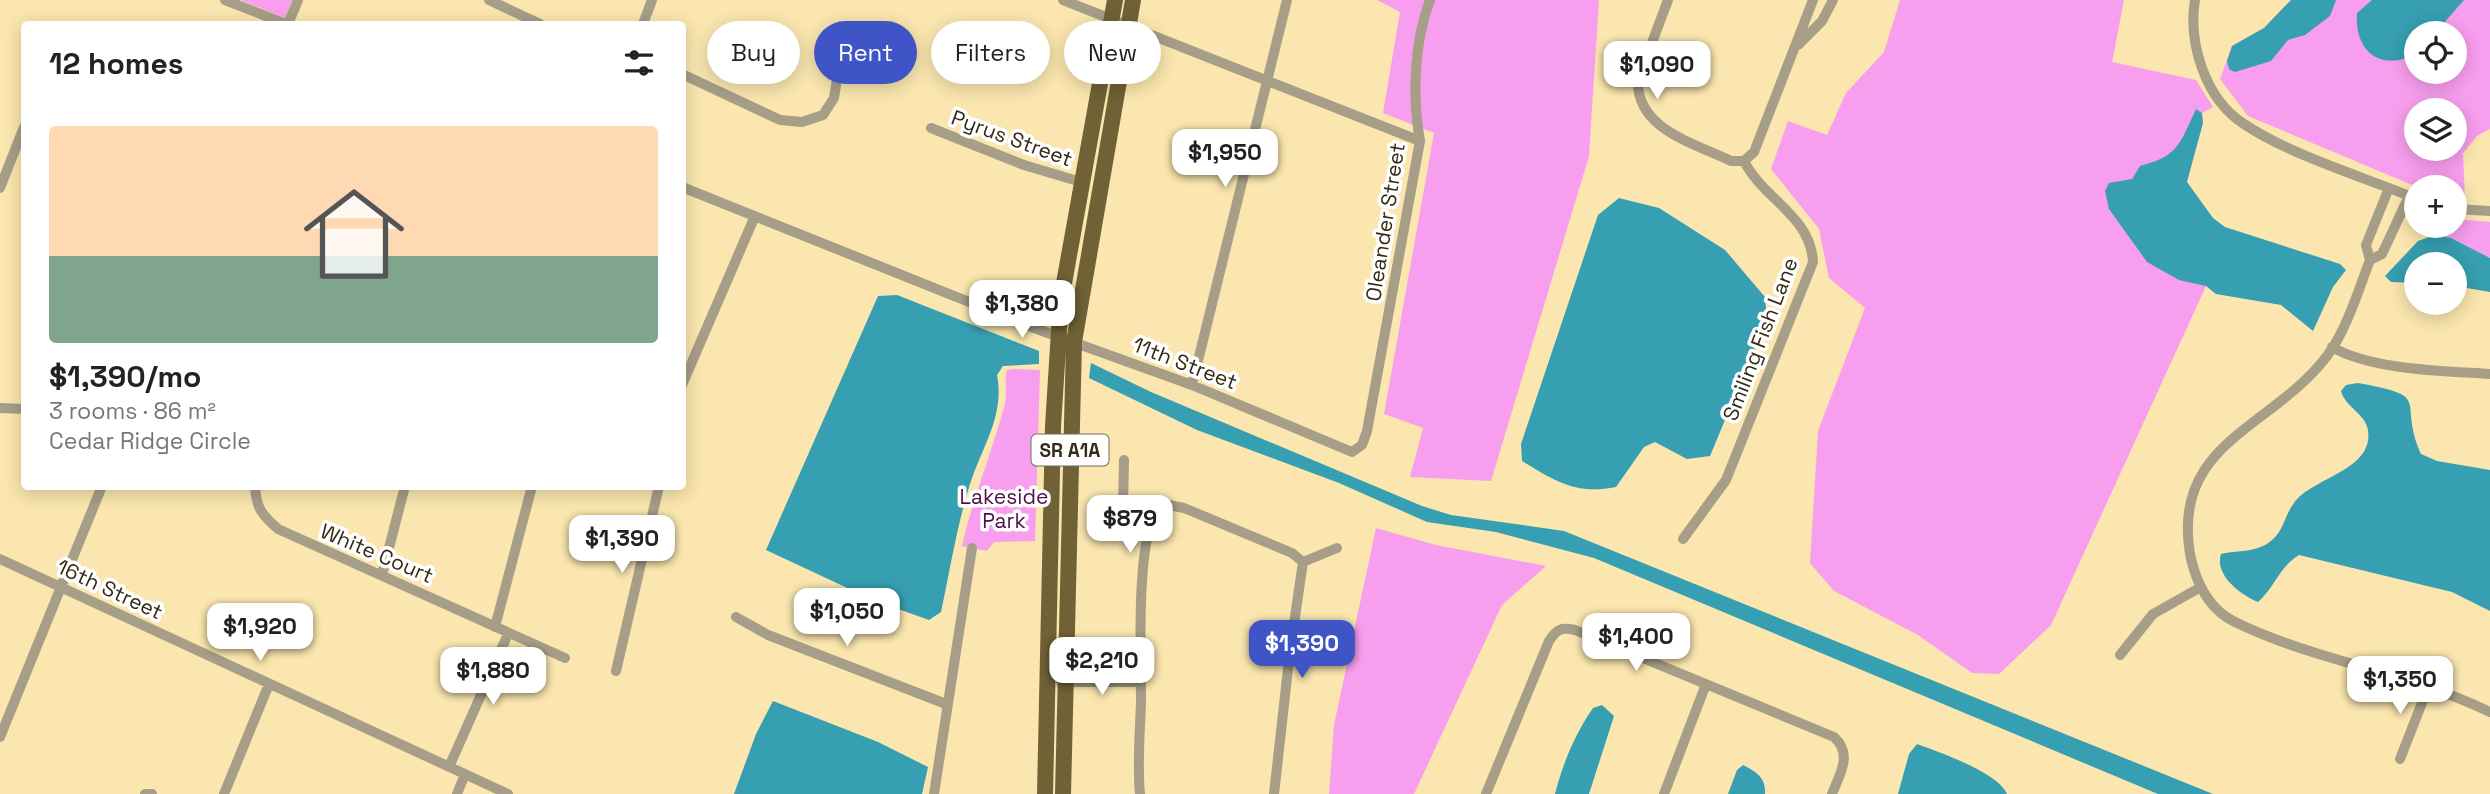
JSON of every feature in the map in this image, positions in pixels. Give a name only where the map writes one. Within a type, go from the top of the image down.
[{"type":"main road","name":"SR A1A","points":[[1045,794],[1052,426],[1058,336],[1081,182],[1115,0]]},
{"type":"main road","name":"SR A1A","points":[[1129,21],[1133,0]]},
{"type":"main road","name":"SR A1A","points":[[1063,794],[1074,342],[1118,84]]},
{"type":"street","points":[[225,0],[279,21]]},
{"type":"street","points":[[288,21],[298,0]]},
{"type":"street","points":[[489,0],[534,21]]},
{"type":"street","points":[[644,21],[652,0]]},
{"type":"street","points":[[1063,0],[1116,21]]},
{"type":"street","points":[[1192,385],[1287,0]]},
{"type":"street","name":"Oleander Street","points":[[1359,447],[1372,408],[1420,141],[1415,114],[1422,22],[1430,0]]},
{"type":"street","points":[[1668,0],[1638,80],[1638,94],[1643,110],[1654,123],[1731,161],[1744,161],[1754,152],[1813,0]]},
{"type":"street","points":[[1794,50],[1822,21],[1833,0]]},
{"type":"street","points":[[2195,0],[2194,44],[2214,88],[2242,123],[2278,142],[2404,194]]},
{"type":"street","points":[[1161,39],[1420,141]]},
{"type":"street","points":[[686,76],[780,120],[802,122],[823,115],[834,98],[836,84]]},
{"type":"street","name":"Pyrus Street","points":[[931,128],[1024,165],[1081,182]]},
{"type":"street","points":[[0,188],[21,135]]},
{"type":"street","name":"Smiling Fish Lane","points":[[1682,539],[1726,480],[1812,262],[1812,243],[1803,227],[1752,177],[1744,161]]},
{"type":"street","points":[[2389,188],[2367,246],[2370,260],[2332,347],[2312,374],[2280,404],[2235,435],[2209,460],[2188,516],[2188,541],[2201,587],[2215,607],[2232,620],[2258,632],[2429,685],[2490,712]]},
{"type":"street","name":"11th Street","points":[[686,189],[1058,336],[1192,385],[1352,452],[1359,447]]},
{"type":"street","points":[[2467,210],[2490,211]]},
{"type":"street","points":[[2370,260],[2382,254],[2404,214]]},
{"type":"street","points":[[686,375],[755,216]]},
{"type":"street","points":[[2332,347],[2359,357],[2406,367],[2490,374]]},
{"type":"street","points":[[0,408],[21,409]]},
{"type":"street","points":[[1124,460],[1123,508],[1127,514],[1151,520]]},
{"type":"street","points":[[0,737],[100,490]]},
{"type":"street","name":"White Court","points":[[256,490],[260,514],[278,529],[565,658]]},
{"type":"street","points":[[382,575],[404,490]]},
{"type":"street","points":[[495,627],[531,490]]},
{"type":"street","points":[[616,671],[658,490]]},
{"type":"street","points":[[1140,794],[1139,682],[1146,547],[1151,520],[1155,514],[1169,505],[1184,508],[1292,553],[1303,562]]},
{"type":"street","points":[[934,794],[972,548]]},
{"type":"street","points":[[1303,562],[1337,548]]},
{"type":"street","name":"16th Street","points":[[0,559],[508,794]]},
{"type":"street","points":[[1274,794],[1303,562]]},
{"type":"street","points":[[2120,654],[2153,614],[2201,587]]},
{"type":"street","points":[[736,617],[768,635],[946,704]]},
{"type":"street","points":[[1486,794],[1549,641],[1557,630],[1576,629],[1834,737],[1845,751],[1845,760],[1832,794]]},
{"type":"street","points":[[449,767],[509,634]]},
{"type":"street","points":[[1048,682],[1139,682]]},
{"type":"street","points":[[224,794],[269,684]]},
{"type":"street","points":[[1664,794],[1706,684]]},
{"type":"street","points":[[2400,759],[2429,685]]},
{"type":"street","points":[[457,794],[465,774]]},
{"type":"street","points":[[145,794],[152,794]]},
{"type":"green space","points":[[241,0],[292,0],[285,18]]},
{"type":"green space","points":[[1377,0],[1599,0],[1589,156],[1491,481],[1410,477],[1423,428],[1384,414],[1434,133],[1383,113],[1400,12]]},
{"type":"green space","points":[[1900,0],[2124,0],[2112,62],[2196,80],[2213,107],[2202,113],[2196,109],[2182,142],[2165,160],[2206,286],[2051,625],[1999,674],[1972,673],[1918,635],[1834,591],[1810,563],[1818,431],[1865,308],[1829,278],[1819,229],[1771,169],[1788,121],[1827,135],[1846,93],[1884,52]]},
{"type":"green space","points":[[2291,0],[2490,0],[2490,129],[2477,136],[2467,148],[2467,98],[2404,98],[2404,161],[2463,161],[2464,175],[2404,175],[2404,182],[2248,116],[2220,79],[2232,46],[2264,28]]},
{"type":"green space","points":[[2467,220],[2490,222],[2490,258],[2451,238],[2467,238]]},
{"type":"green space","name":"Lakeside Park","points":[[1007,370],[1040,370],[1035,541],[994,542],[987,551],[962,546],[1004,408]]},
{"type":"green space","points":[[1376,528],[1436,545],[1546,566],[1502,605],[1414,794],[1329,794],[1334,725]]},
{"type":"water","points":[[2291,0],[2336,0],[2330,16],[2305,35],[2288,40],[2271,61],[2235,72],[2229,69],[2227,61],[2232,46],[2264,28]]},
{"type":"water","points":[[2372,0],[2464,0],[2446,21],[2404,21],[2404,59],[2392,61],[2373,55],[2365,48],[2357,27],[2357,13]]},
{"type":"water","points":[[2196,109],[2202,113],[2203,123],[2187,182],[2213,218],[2225,227],[2340,264],[2346,270],[2333,287],[2313,331],[2281,305],[2216,294],[2206,286],[2179,280],[2147,262],[2109,209],[2105,191],[2109,183],[2132,179],[2140,166],[2171,153],[2182,139]]},
{"type":"water","points":[[1619,198],[1659,208],[1725,250],[1765,297],[1767,319],[1710,456],[1687,459],[1655,442],[1644,447],[1616,487],[1577,488],[1522,461],[1521,444],[1598,215]]},
{"type":"water","points":[[2426,238],[2451,238],[2490,258],[2490,292],[2467,288],[2467,252],[2408,252],[2418,241]]},
{"type":"water","points":[[2404,256],[2404,282],[2391,282],[2385,276]]},
{"type":"water","points":[[897,295],[1039,351],[1039,364],[1003,366],[997,375],[999,390],[995,417],[965,500],[941,612],[929,620],[873,600],[766,550],[878,296]]},
{"type":"water","points":[[1091,363],[1151,392],[1422,506],[1451,515],[1564,531],[2213,794],[2158,794],[1594,558],[1496,532],[1427,522],[1339,483],[1197,430],[1089,378]]},
{"type":"water","points":[[2358,383],[2397,392],[2405,397],[2409,403],[2421,454],[2437,461],[2490,470],[2490,611],[2452,592],[2299,555],[2286,566],[2258,602],[2237,589],[2225,577],[2221,569],[2221,554],[2254,549],[2272,540],[2291,507],[2303,494],[2362,455],[2367,444],[2368,430],[2341,391],[2346,385]]},
{"type":"water","points":[[773,701],[878,742],[928,767],[922,794],[734,794],[756,734]]},
{"type":"water","points":[[1602,705],[1614,716],[1589,794],[1555,794],[1575,738],[1593,708]]},
{"type":"water","points":[[1917,744],[1981,771],[1993,778],[2007,794],[1898,794],[1909,754]]},
{"type":"water","points":[[1743,765],[1760,776],[1765,794],[1728,794],[1737,770]]}]
